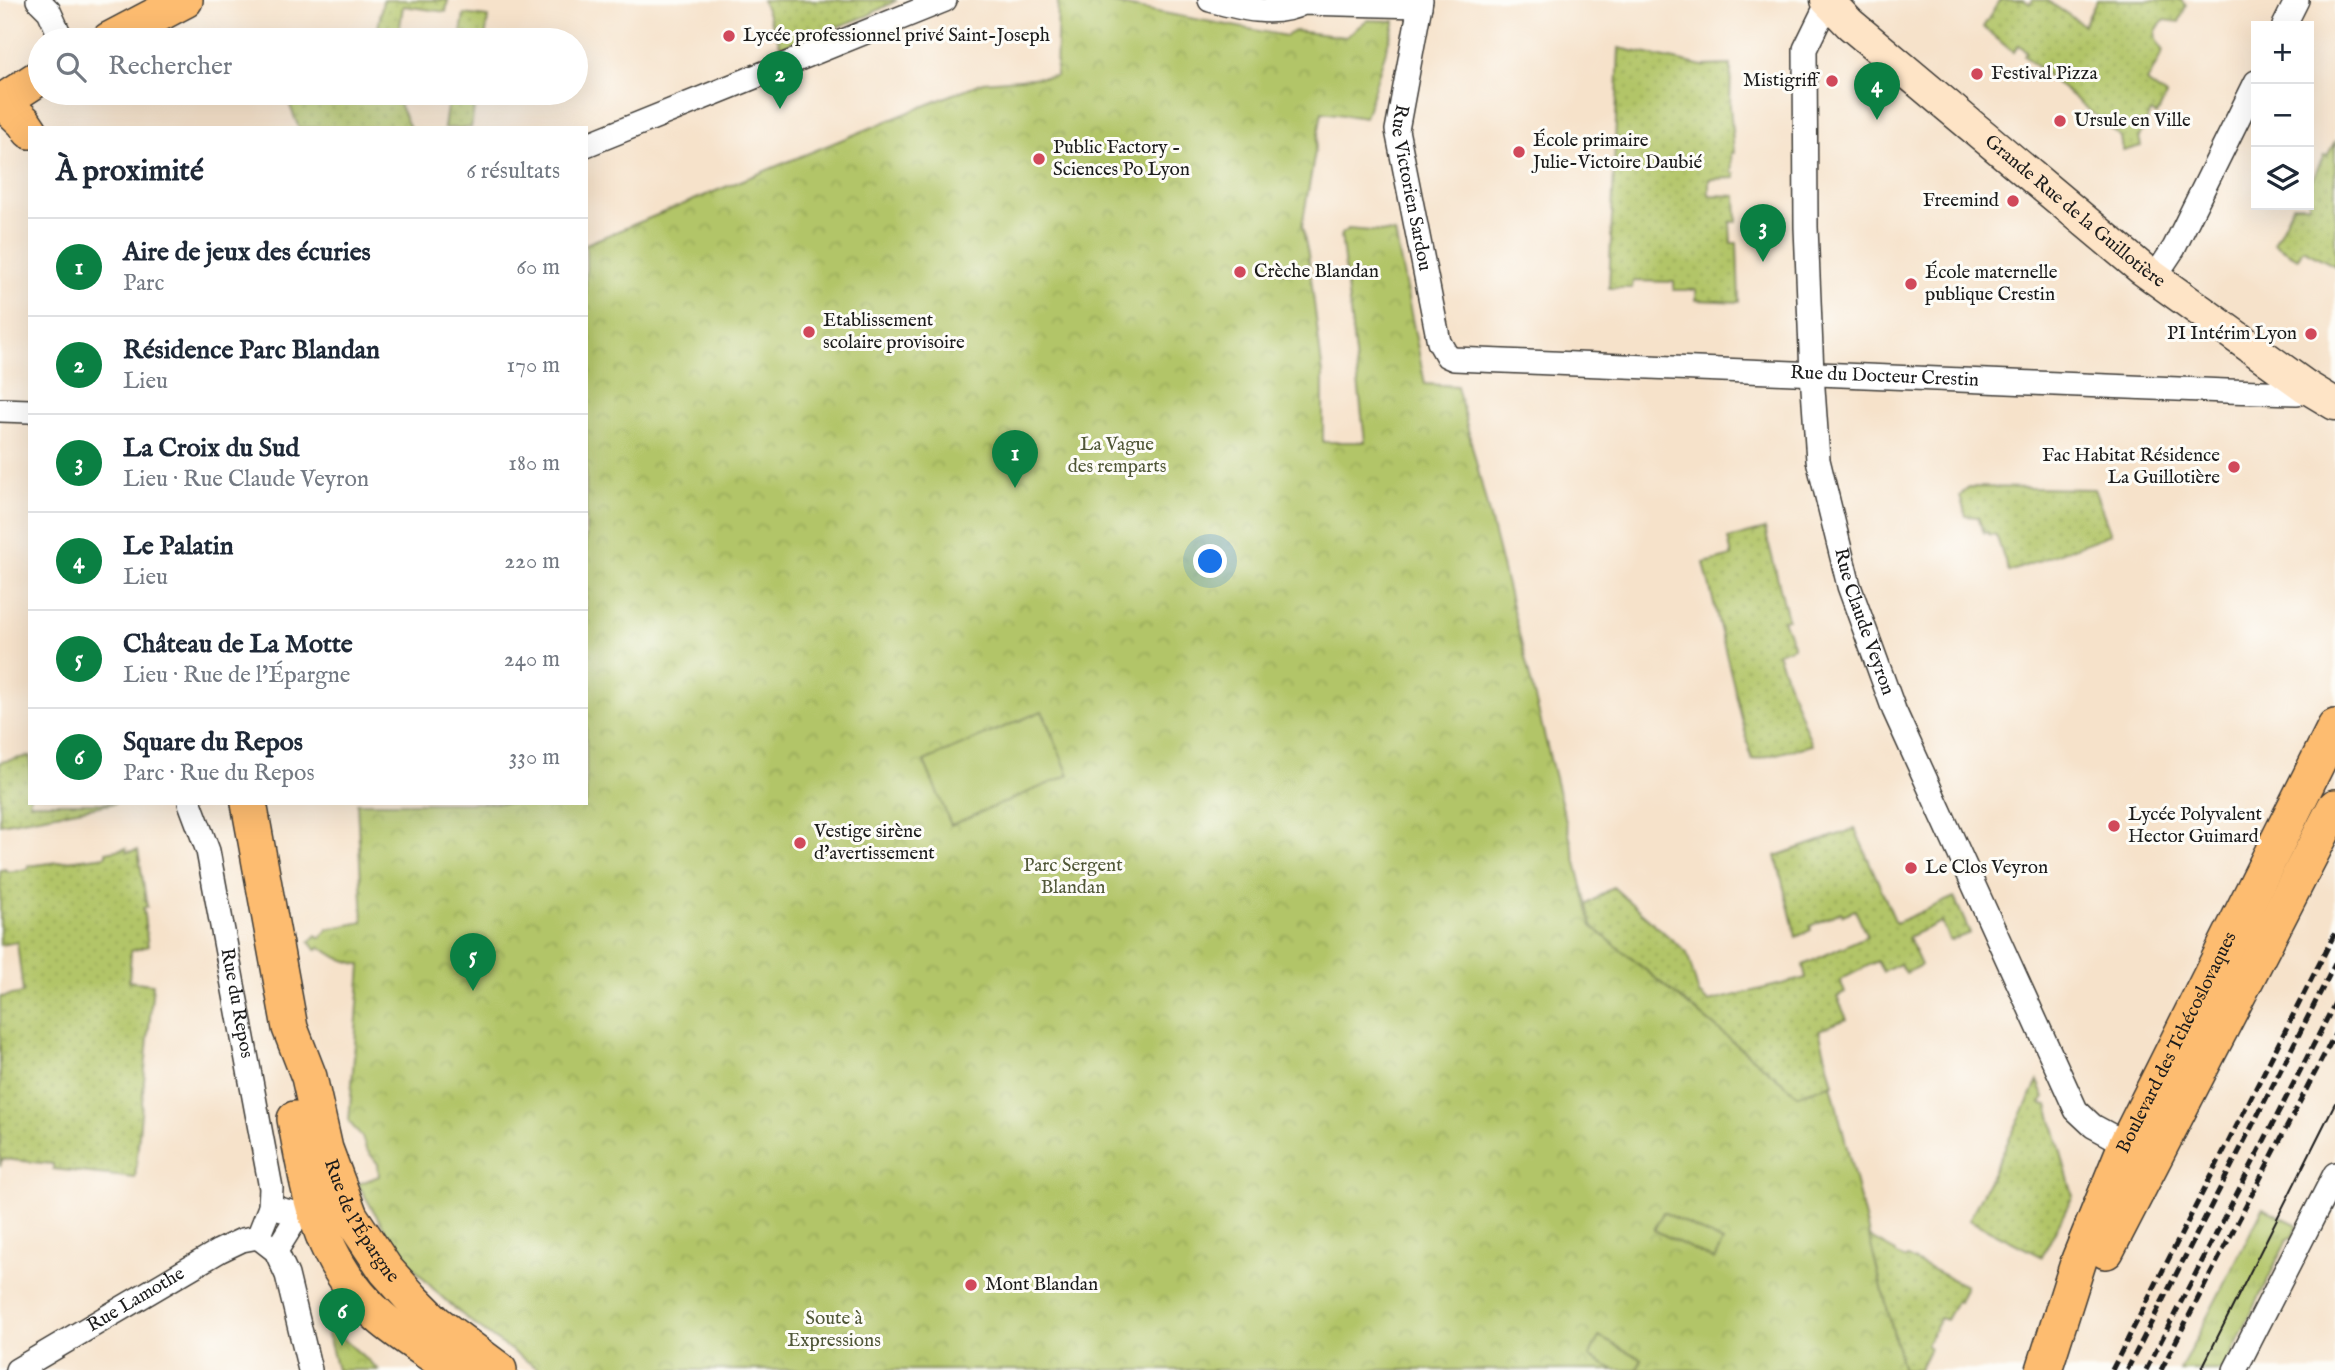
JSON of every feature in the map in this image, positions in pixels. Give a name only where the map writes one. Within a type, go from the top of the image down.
[{"type":"main road","points":[[132,28],[185,0]]},
{"type":"main road","name":"Grande Rue de la Guillotière","points":[[1828,0],[1850,24],[2154,278],[2305,386],[2335,404]]},
{"type":"main road","points":[[28,84],[1,101],[28,128]]},
{"type":"main road","name":"Boulevard des Tchécoslovaques","points":[[2137,1156],[2335,727]]},
{"type":"main road","name":"Rue de l'Épargne","points":[[249,805],[290,1028],[309,1077],[319,1126],[335,1181],[360,1233],[386,1270],[436,1323],[499,1370]]},
{"type":"main road","name":"Boulevard des Tchécoslovaques","points":[[2046,1370],[2079,1260],[2335,807]]},
{"type":"main road","name":"Rue de l'Épargne","points":[[290,1028],[288,1075],[306,1211],[351,1286],[378,1315],[454,1370]]},
{"type":"street","points":[[38,0],[49,11],[57,28]]},
{"type":"street","points":[[588,144],[945,0]]},
{"type":"street","points":[[1210,0],[1245,10],[1290,10],[1303,3],[1420,3]]},
{"type":"street","name":"Rue Claude Veyron","points":[[1828,0],[1805,49],[1806,227],[1818,460],[1849,586],[1894,709],[2076,1110],[2093,1126],[2137,1156]]},
{"type":"street","points":[[2286,21],[2297,0]]},
{"type":"street","name":"Rue Victorien Sardou","points":[[1420,3],[1397,130],[1439,342],[1447,355],[1463,361]]},
{"type":"street","points":[[2154,278],[2174,248],[2255,84]]},
{"type":"street","name":"Rue du Docteur Crestin","points":[[1463,361],[2297,393],[2305,386]]},
{"type":"street","points":[[0,410],[28,411]]},
{"type":"street","name":"Rue du Repos","points":[[191,805],[208,851],[271,1188],[267,1244]]},
{"type":"street","points":[[2235,1370],[2335,1174]]},
{"type":"street","points":[[270,1207],[306,1211]]},
{"type":"street","points":[[306,1211],[267,1244],[287,1275],[310,1370]]},
{"type":"street","name":"Rue Lamothe","points":[[17,1370],[219,1251],[242,1240],[267,1244]]},
{"type":"green space","points":[[383,0],[448,0],[446,12],[403,6],[400,28],[378,28]]},
{"type":"green space","points":[[762,0],[897,0],[867,16],[781,47]]},
{"type":"green space","name":"Parc Sergent Blandan","points":[[1058,0],[1094,0],[1286,36],[1295,31],[1346,37],[1367,20],[1395,21],[1365,118],[1322,112],[1302,226],[1323,375],[1323,442],[1365,442],[1341,234],[1348,229],[1395,233],[1425,384],[1457,386],[1592,926],[1798,1095],[1831,1084],[1903,1370],[540,1370],[474,1324],[443,1298],[391,1239],[358,1184],[379,1176],[378,1164],[366,1149],[362,1137],[349,1122],[361,965],[338,958],[320,947],[316,950],[309,942],[316,935],[320,938],[328,929],[363,922],[357,805],[588,805],[588,243],[983,82],[1056,76]]},
{"type":"green space","points":[[2000,0],[2024,0],[2030,4],[2033,0],[2046,0],[2084,25],[2097,0],[2181,0],[2186,6],[2179,22],[2165,20],[2156,31],[2157,42],[2163,51],[2147,82],[2166,96],[2157,115],[2151,112],[2139,137],[2141,146],[2123,151],[2121,137],[2024,56],[2026,51],[2019,45],[2013,52],[1983,27]]},
{"type":"green space","points":[[464,14],[488,17],[487,28],[462,28]]},
{"type":"green space","points":[[1619,48],[1703,66],[1731,65],[1730,106],[1734,153],[1731,153],[1732,173],[1735,173],[1735,178],[1709,179],[1709,195],[1736,196],[1737,222],[1730,222],[1731,243],[1737,243],[1739,302],[1696,300],[1696,290],[1674,290],[1674,282],[1633,281],[1632,288],[1609,288]]},
{"type":"green space","points":[[290,105],[399,105],[409,126],[298,126]]},
{"type":"green space","points":[[447,105],[475,105],[471,126],[444,126]]},
{"type":"green space","points":[[2335,141],[2335,266],[2303,249],[2298,258],[2274,244],[2291,210],[2314,210],[2314,176],[2324,155],[2327,156]]},
{"type":"green space","points":[[1968,487],[2094,489],[2111,534],[2009,572],[1996,535],[1984,533],[1978,517],[1966,516],[1960,496]]},
{"type":"green space","points":[[1765,529],[1788,619],[1783,620],[1794,647],[1777,653],[1812,745],[1752,760],[1704,563],[1732,556],[1728,539]]},
{"type":"green space","points":[[1042,711],[1069,775],[951,825],[924,761]]},
{"type":"green space","points":[[28,756],[28,805],[105,805],[0,824],[0,762]]},
{"type":"green space","points":[[1855,829],[1896,923],[1954,897],[1970,933],[1950,941],[1941,922],[1908,937],[1921,965],[1906,973],[1900,964],[1883,972],[1877,961],[1840,980],[1845,993],[1837,997],[1847,1019],[1819,1030],[1833,1084],[1798,1095],[1592,926],[1587,905],[1613,887],[1687,953],[1699,994],[1708,1002],[1806,978],[1803,965],[1867,936],[1855,910],[1843,915],[1841,912],[1810,926],[1811,930],[1796,937],[1776,856]]},
{"type":"green space","points":[[126,848],[127,852],[138,850],[147,907],[143,908],[148,946],[131,951],[129,981],[153,984],[135,1178],[53,1169],[53,1164],[2,1159],[0,1167],[0,997],[23,993],[17,942],[0,945],[0,870],[5,869],[8,872],[28,869],[28,866],[106,856],[106,852]]},
{"type":"green space","points":[[2038,1081],[2045,1097],[2041,1104],[2048,1105],[2073,1196],[2042,1257],[1969,1220]]},
{"type":"green space","points":[[2263,1208],[2298,1225],[2292,1238],[2287,1240],[2224,1370],[2180,1370]]},
{"type":"green space","points":[[1663,1212],[1723,1242],[1714,1260],[1654,1230]]},
{"type":"green space","points":[[1869,1237],[1905,1259],[1907,1257],[1966,1286],[1946,1320],[1940,1318],[1926,1345],[1930,1348],[1919,1370],[1903,1370]]},
{"type":"green space","points":[[325,1323],[379,1370],[337,1370]]},
{"type":"green space","points":[[1599,1337],[1642,1359],[1637,1370],[1615,1370],[1589,1357]]},
{"type":"tram line","points":[[2201,1370],[2335,1103]]},
{"type":"railway","points":[[2112,1370],[2335,933]]},
{"type":"railway","points":[[2127,1370],[2335,964]]},
{"type":"railway","points":[[2146,1370],[2335,1003]]},
{"type":"railway","points":[[2161,1370],[2335,1034]]},
{"type":"place","name":"Lycée professionnel privé Saint-Joseph","points":[[729,36]]},
{"type":"place","name":"Festival Pizza","points":[[1977,74]]},
{"type":"place","name":"Mistigriff","points":[[1832,81]]},
{"type":"place","name":"Résidence Parc Blandan","points":[[780,109]]},
{"type":"place","name":"Le Palatin","points":[[1877,120]]},
{"type":"place","name":"Ursule en Ville","points":[[2060,121]]},
{"type":"place","name":"École primaire Julie-Victoire Daubié","points":[[1519,152]]},
{"type":"place","name":"Public Factory - Sciences Po Lyon","points":[[1039,159]]},
{"type":"place","name":"Freemind","points":[[2013,201]]},
{"type":"place","name":"La Croix du Sud","points":[[1763,262]]},
{"type":"place","name":"Crèche Blandan","points":[[1240,272]]},
{"type":"place","name":"École maternelle publique Crestin","points":[[1911,284]]},
{"type":"place","name":"Etablissement scolaire provisoire","points":[[809,332]]},
{"type":"place","name":"PI Intérim Lyon","points":[[2311,334]]},
{"type":"place","name":"Fac Habitat Résidence La Guillotière","points":[[2234,467]]},
{"type":"place","name":"Aire de jeux des écuries","points":[[1015,488]]},
{"type":"place","name":"Lycée Polyvalent Hector Guimard","points":[[2114,826]]},
{"type":"place","name":"Vestige sirène d'avertissement","points":[[800,843]]},
{"type":"place","name":"Le Clos Veyron","points":[[1911,868]]},
{"type":"place","name":"Château de La Motte","points":[[473,991]]},
{"type":"place","name":"Mont Blandan","points":[[971,1285]]},
{"type":"place","name":"Square du Repos","points":[[342,1346]]},
{"type":"park label","name":"La Vague des remparts","points":[[1117,456]]},
{"type":"park label","name":"Soute à Expressions","points":[[834,1330]]}]
